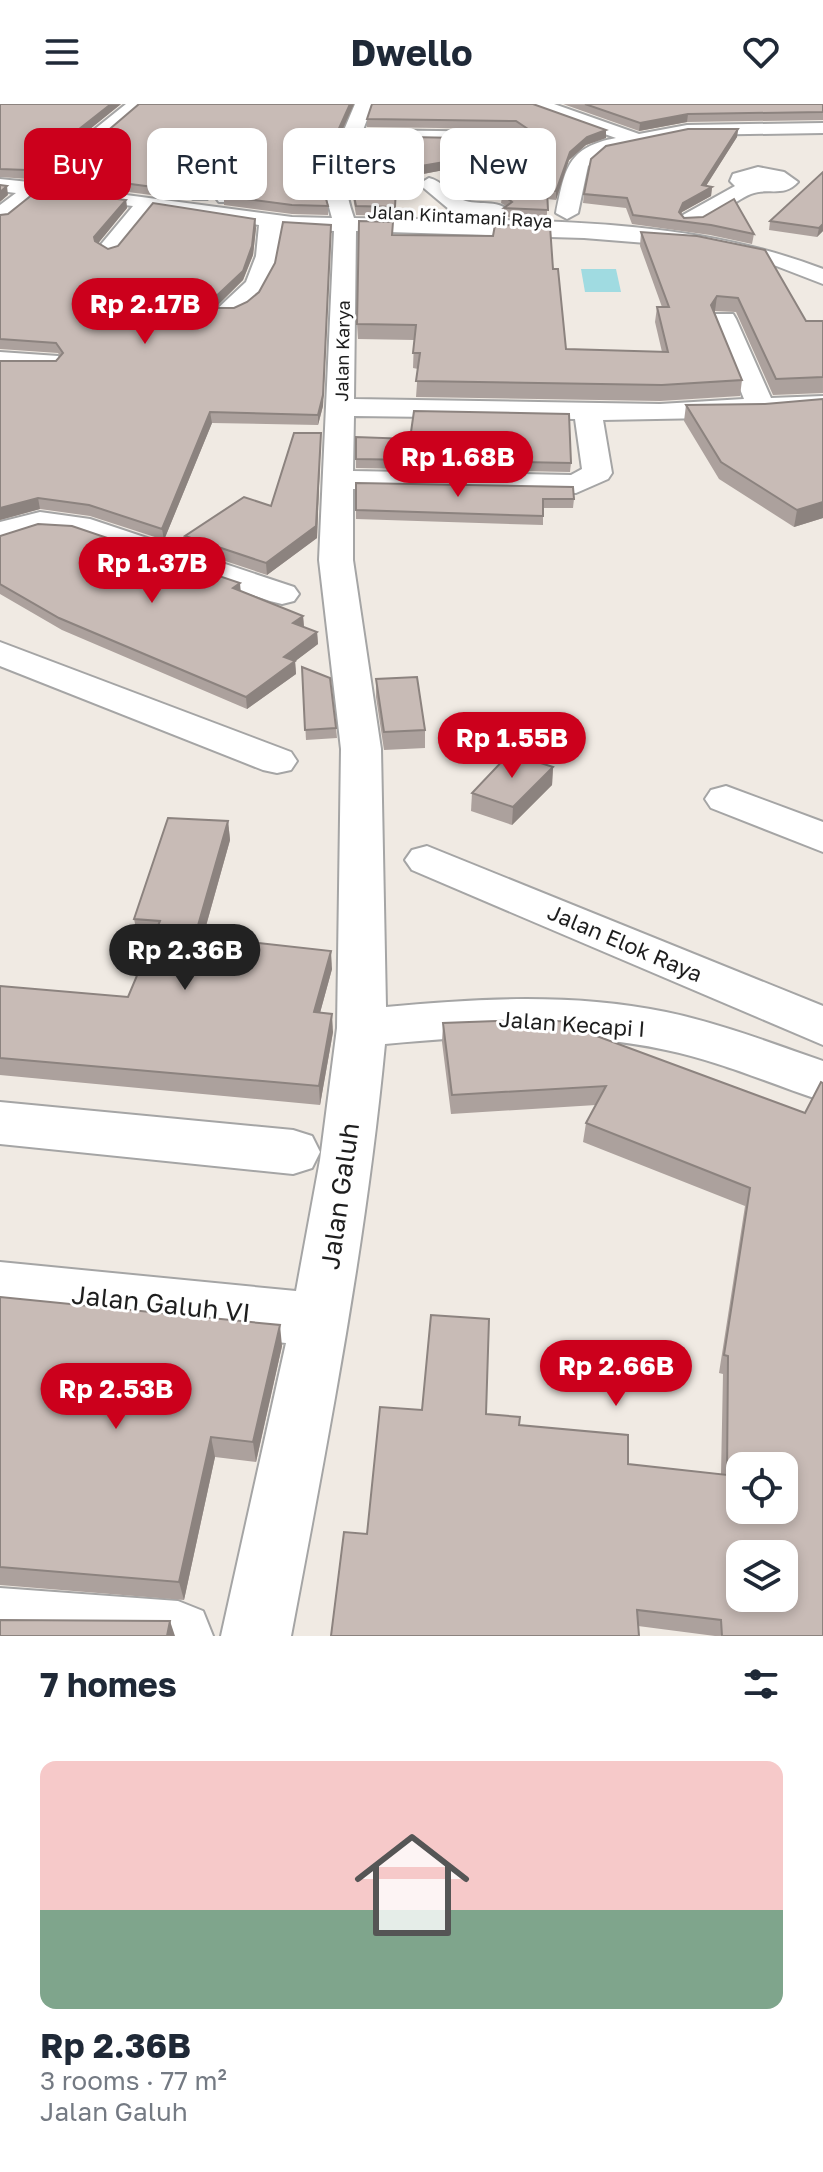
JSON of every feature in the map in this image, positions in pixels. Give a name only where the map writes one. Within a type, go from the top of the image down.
[{"type":"street","points":[[107,128],[137,104]]},
{"type":"street","name":"Jalan Karya","points":[[355,128],[364,104]]},
{"type":"street","points":[[537,104],[634,138]]},
{"type":"street","points":[[567,213],[578,168],[586,154],[598,147],[634,138],[714,128],[823,128]]},
{"type":"street","name":"Jalan Kintamani Raya","points":[[0,173],[24,178]]},
{"type":"street","name":"Jalan Kintamani Raya","points":[[0,185],[24,183]]},
{"type":"street","points":[[429,184],[457,206],[691,220],[734,226]]},
{"type":"street","points":[[691,220],[750,186]]},
{"type":"street","points":[[0,216],[24,196]]},
{"type":"street","name":"Jalan Kintamani Raya","points":[[131,199],[269,221],[344,218],[692,230],[762,241],[823,260]]},
{"type":"street","name":"Jalan Kintamani Raya","points":[[238,200],[344,218],[696,240],[767,255],[823,277]]},
{"type":"street","name":"Jalan Karya","points":[[338,200],[344,218],[342,407],[336,560],[361,749]]},
{"type":"street","points":[[109,248],[148,202]]},
{"type":"street","points":[[228,310],[257,283],[267,254],[269,221]]},
{"type":"street","points":[[724,319],[762,409]]},
{"type":"street","points":[[0,360],[49,362]]},
{"type":"street","points":[[342,407],[587,411],[762,409],[823,404]]},
{"type":"street","points":[[339,480],[576,484],[597,473],[587,411]]},
{"type":"street","points":[[0,535],[13,528],[40,522],[79,526],[282,594]]},
{"type":"street","points":[[0,653],[277,761]]},
{"type":"street","name":"Jalan Galuh","points":[[256,1636],[321,1320],[347,1160],[362,1028],[361,749]]},
{"type":"street","points":[[726,799],[823,838]]},
{"type":"street","name":"Jalan Elok Raya","points":[[427,860],[823,1026]]},
{"type":"street","name":"Jalan Kecapi I","points":[[362,1028],[478,1018],[586,1020],[666,1031],[823,1081]]},
{"type":"street","points":[[0,1123],[293,1152]]},
{"type":"street","name":"Jalan Galuh VI","points":[[0,1288],[321,1320]]},
{"type":"street","points":[[0,1623],[178,1636]]},
{"type":"water","points":[[581,269],[616,269],[621,292],[585,292]]},
{"type":"building","points":[[0,104],[111,104],[80,128],[24,128],[24,170],[0,169]]},
{"type":"building","points":[[139,104],[350,104],[339,128],[283,128],[283,200],[326,200],[328,206],[254,200],[267,200],[267,128],[147,128],[147,186],[131,184],[131,128],[111,128]]},
{"type":"building","points":[[372,104],[533,104],[606,130],[587,137],[570,152],[556,191],[556,128],[526,128],[516,121],[367,119]]},
{"type":"building","points":[[585,104],[823,104],[823,112],[688,114],[640,123]]},
{"type":"building","points":[[688,129],[738,129],[702,185],[712,187],[683,203],[679,212],[684,218],[703,217],[734,199],[754,234],[633,215],[627,198],[584,194],[591,159],[606,146]]},
{"type":"building","points":[[424,137],[440,138],[440,163],[424,165]]},
{"type":"building","points":[[823,172],[823,224],[819,228],[770,221]]},
{"type":"building","points":[[26,200],[126,200],[94,237],[108,249],[118,246],[153,203],[255,219],[252,246],[243,271],[212,300],[218,308],[234,308],[259,292],[275,263],[283,222],[331,225],[323,395],[318,415],[210,412],[162,529],[89,505],[38,498],[0,508],[0,361],[56,361],[63,353],[56,343],[0,339],[0,215],[8,214]]},
{"type":"building","points":[[355,200],[395,200],[395,207],[356,206]]},
{"type":"building","points":[[510,200],[548,200],[548,210],[504,208],[512,202]]},
{"type":"building","points":[[359,221],[393,222],[392,235],[493,236],[495,225],[550,226],[553,269],[558,269],[566,349],[668,352],[657,307],[669,307],[641,232],[697,236],[765,250],[806,321],[823,321],[823,377],[776,379],[738,298],[717,296],[711,305],[742,380],[662,385],[416,381],[420,353],[413,353],[416,325],[357,324]]},
{"type":"building","points":[[823,399],[823,502],[797,510],[721,462],[686,405],[765,404]]},
{"type":"building","points":[[414,411],[569,414],[571,463],[356,459],[356,437],[410,439]]},
{"type":"building","points":[[294,433],[321,433],[316,526],[266,563],[185,536],[244,497],[271,506]]},
{"type":"building","points":[[356,483],[573,487],[574,499],[543,499],[543,516],[356,510]]},
{"type":"building","points":[[38,524],[72,526],[152,553],[149,560],[157,555],[240,583],[233,588],[303,616],[293,623],[317,632],[284,657],[295,661],[246,697],[59,618],[0,584],[0,536]]},
{"type":"building","points":[[302,667],[330,678],[336,728],[305,730]]},
{"type":"building","points":[[417,677],[425,730],[384,732],[376,679]]},
{"type":"building","points":[[510,753],[553,767],[513,807],[472,793]]},
{"type":"building","points":[[168,818],[228,821],[195,936],[331,951],[314,1012],[332,1014],[319,1086],[0,1058],[0,986],[128,997],[160,921],[134,919]]},
{"type":"building","points":[[581,1022],[583,1031],[805,1113],[823,1083],[823,1636],[722,1636],[721,1620],[637,1610],[639,1636],[331,1636],[344,1532],[367,1534],[380,1407],[422,1410],[431,1315],[489,1319],[486,1414],[520,1417],[519,1425],[628,1435],[628,1464],[726,1475],[726,1524],[798,1524],[798,1452],[727,1452],[728,1356],[724,1355],[750,1188],[586,1123],[606,1086],[452,1095],[443,1023]]},
{"type":"building","points":[[0,1297],[280,1325],[253,1442],[211,1437],[179,1582],[0,1567]]},
{"type":"building","points":[[0,1620],[170,1621],[167,1636],[0,1636]]}]
